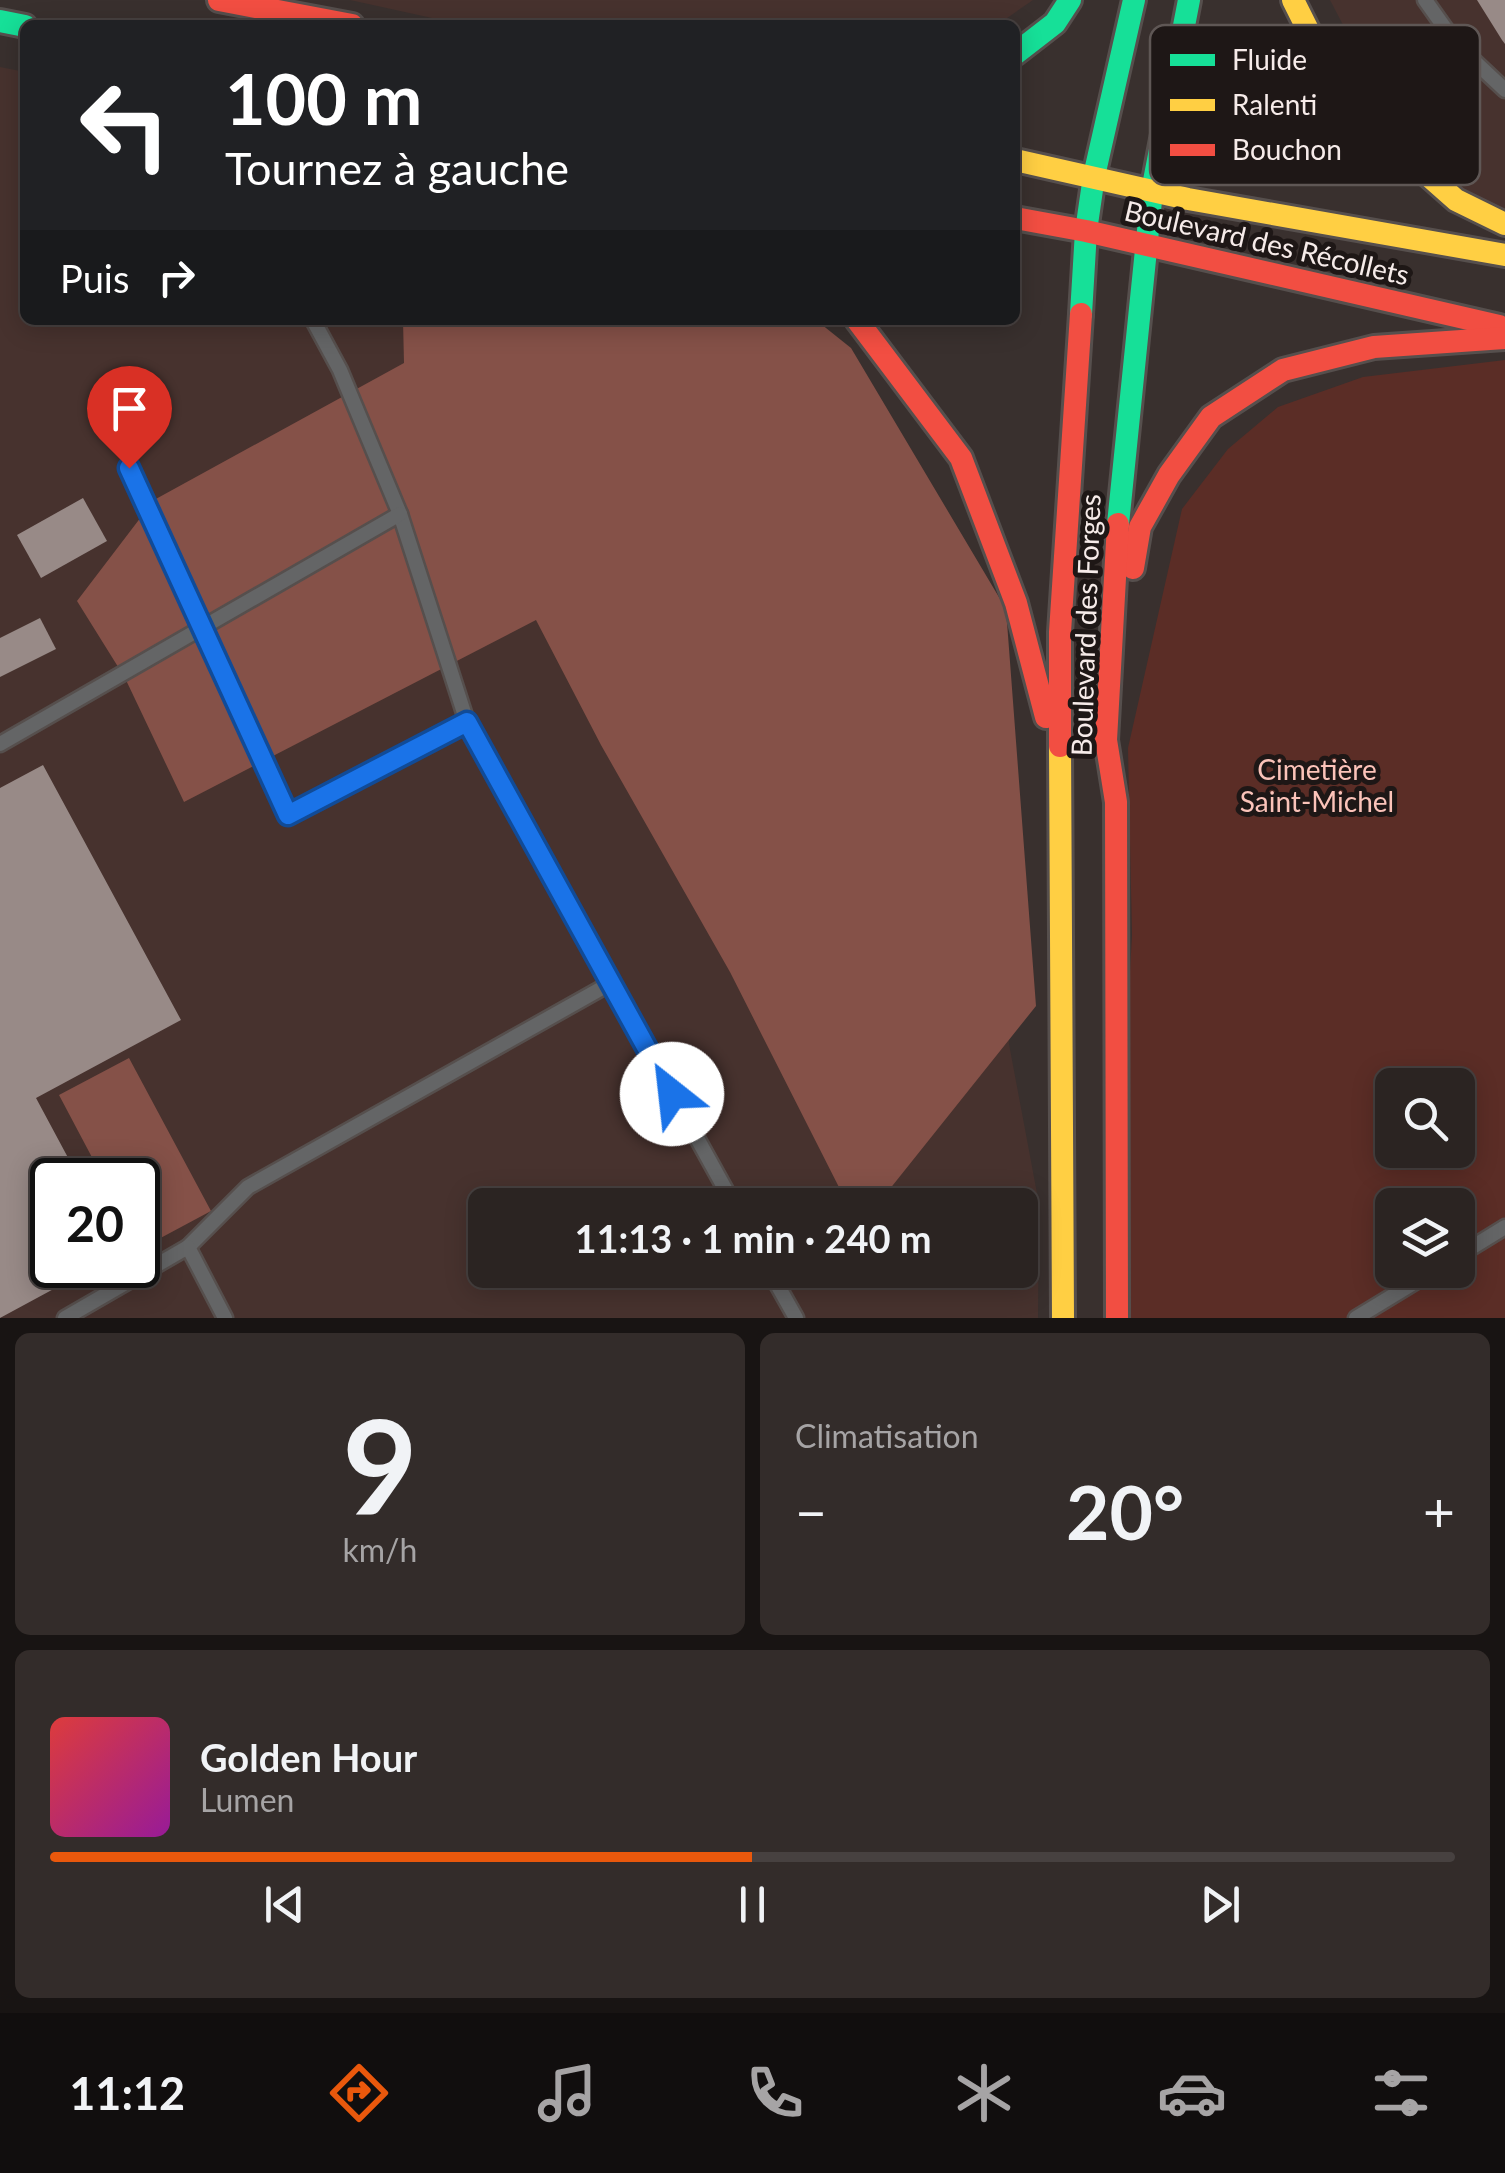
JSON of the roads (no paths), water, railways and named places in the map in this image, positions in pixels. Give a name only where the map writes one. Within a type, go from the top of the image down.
[{"type":"main road","points":[[219,0],[325,20]]},
{"type":"main road","points":[[1020,50],[1055,24],[1070,0]]},
{"type":"main road","name":"Boulevard des Forges","points":[[1062,1318],[1060,632],[1086,230],[1094,176],[1134,0]]},
{"type":"main road","name":"Boulevard des Forges","points":[[1185,25],[1190,0]]},
{"type":"main road","points":[[1293,0],[1306,25]]},
{"type":"main road","name":"Boulevard des Récollets","points":[[1020,161],[1152,191],[1505,255]]},
{"type":"main road","name":"Boulevard des Forges","points":[[1117,1318],[1116,802],[1106,740],[1121,470],[1153,185]]},
{"type":"main road","points":[[1439,185],[1456,200],[1505,224]]},
{"type":"main road","name":"Boulevard des Récollets","points":[[1020,219],[1086,230],[1505,327]]},
{"type":"main road","points":[[861,325],[960,458],[1016,603],[1060,768]]},
{"type":"main road","points":[[1106,740],[1140,527],[1169,475],[1212,417],[1283,370],[1374,347],[1505,338]]},
{"type":"lane","points":[[1426,0],[1443,25]]},
{"type":"lane","points":[[1480,67],[1505,90]]},
{"type":"lane","points":[[317,325],[340,370],[400,514],[467,722],[725,1188]]},
{"type":"lane","points":[[129,468],[288,815],[467,722]]},
{"type":"lane","points":[[0,744],[400,514]]},
{"type":"lane","points":[[65,1318],[188,1247],[248,1187],[611,983]]},
{"type":"lane","points":[[1475,1246],[1505,1227]]},
{"type":"lane","points":[[188,1247],[225,1318]]},
{"type":"lane","points":[[780,1288],[796,1318]]},
{"type":"lane","points":[[1356,1318],[1405,1288]]},
{"type":"park label","name":"Cimetière Saint-Michel","points":[[1317,785]]}]
